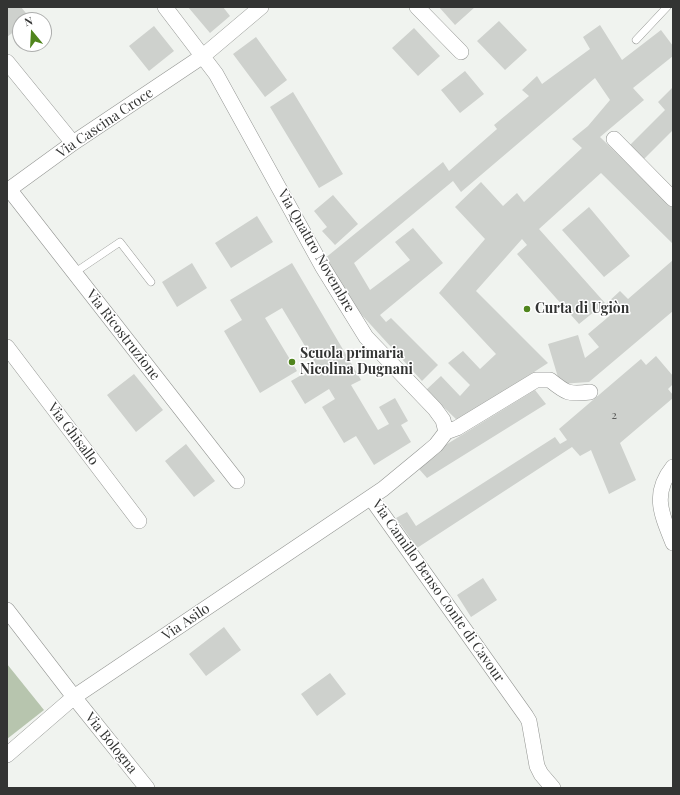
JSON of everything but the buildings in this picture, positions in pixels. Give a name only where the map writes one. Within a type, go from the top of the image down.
[{"type":"street","name":"Via Quattro Novembre","points":[[165,7],[216,74],[322,266],[366,337],[434,409],[443,420],[446,432]]},
{"type":"street","name":"Via Cascina Croce","points":[[8,190],[203,56],[261,7]]},
{"type":"street","points":[[417,7],[462,52]]},
{"type":"street","points":[[7,62],[73,144]]},
{"type":"street","points":[[614,139],[673,199]]},
{"type":"street","name":"Via Ricostruzione","points":[[8,190],[238,481]]},
{"type":"street","name":"Via Ghisallo","points":[[7,347],[139,520]]},
{"type":"street","name":"Via Camillo Benso Conte di Cavour","points":[[553,788],[541,774],[537,766],[530,726],[526,716],[371,498],[436,445],[446,432],[457,428],[536,380],[550,380],[565,392],[577,394],[590,392]]},
{"type":"street","points":[[669,472],[661,490],[661,507],[673,544]]},
{"type":"street","name":"Via Asilo","points":[[7,755],[74,698],[371,498]]},
{"type":"street","name":"Via Bologna","points":[[7,610],[74,698],[148,788]]},
{"type":"lane","points":[[636,40],[667,7]]},
{"type":"lane","points":[[74,273],[120,242],[151,282]]},
{"type":"green space","points":[[7,664],[44,710],[7,739]]},
{"type":"place","name":"Curta di Ugiòn","points":[[527,309]]},
{"type":"place","name":"Scuola primaria Nicolina Dugnani","points":[[292,362]]}]
